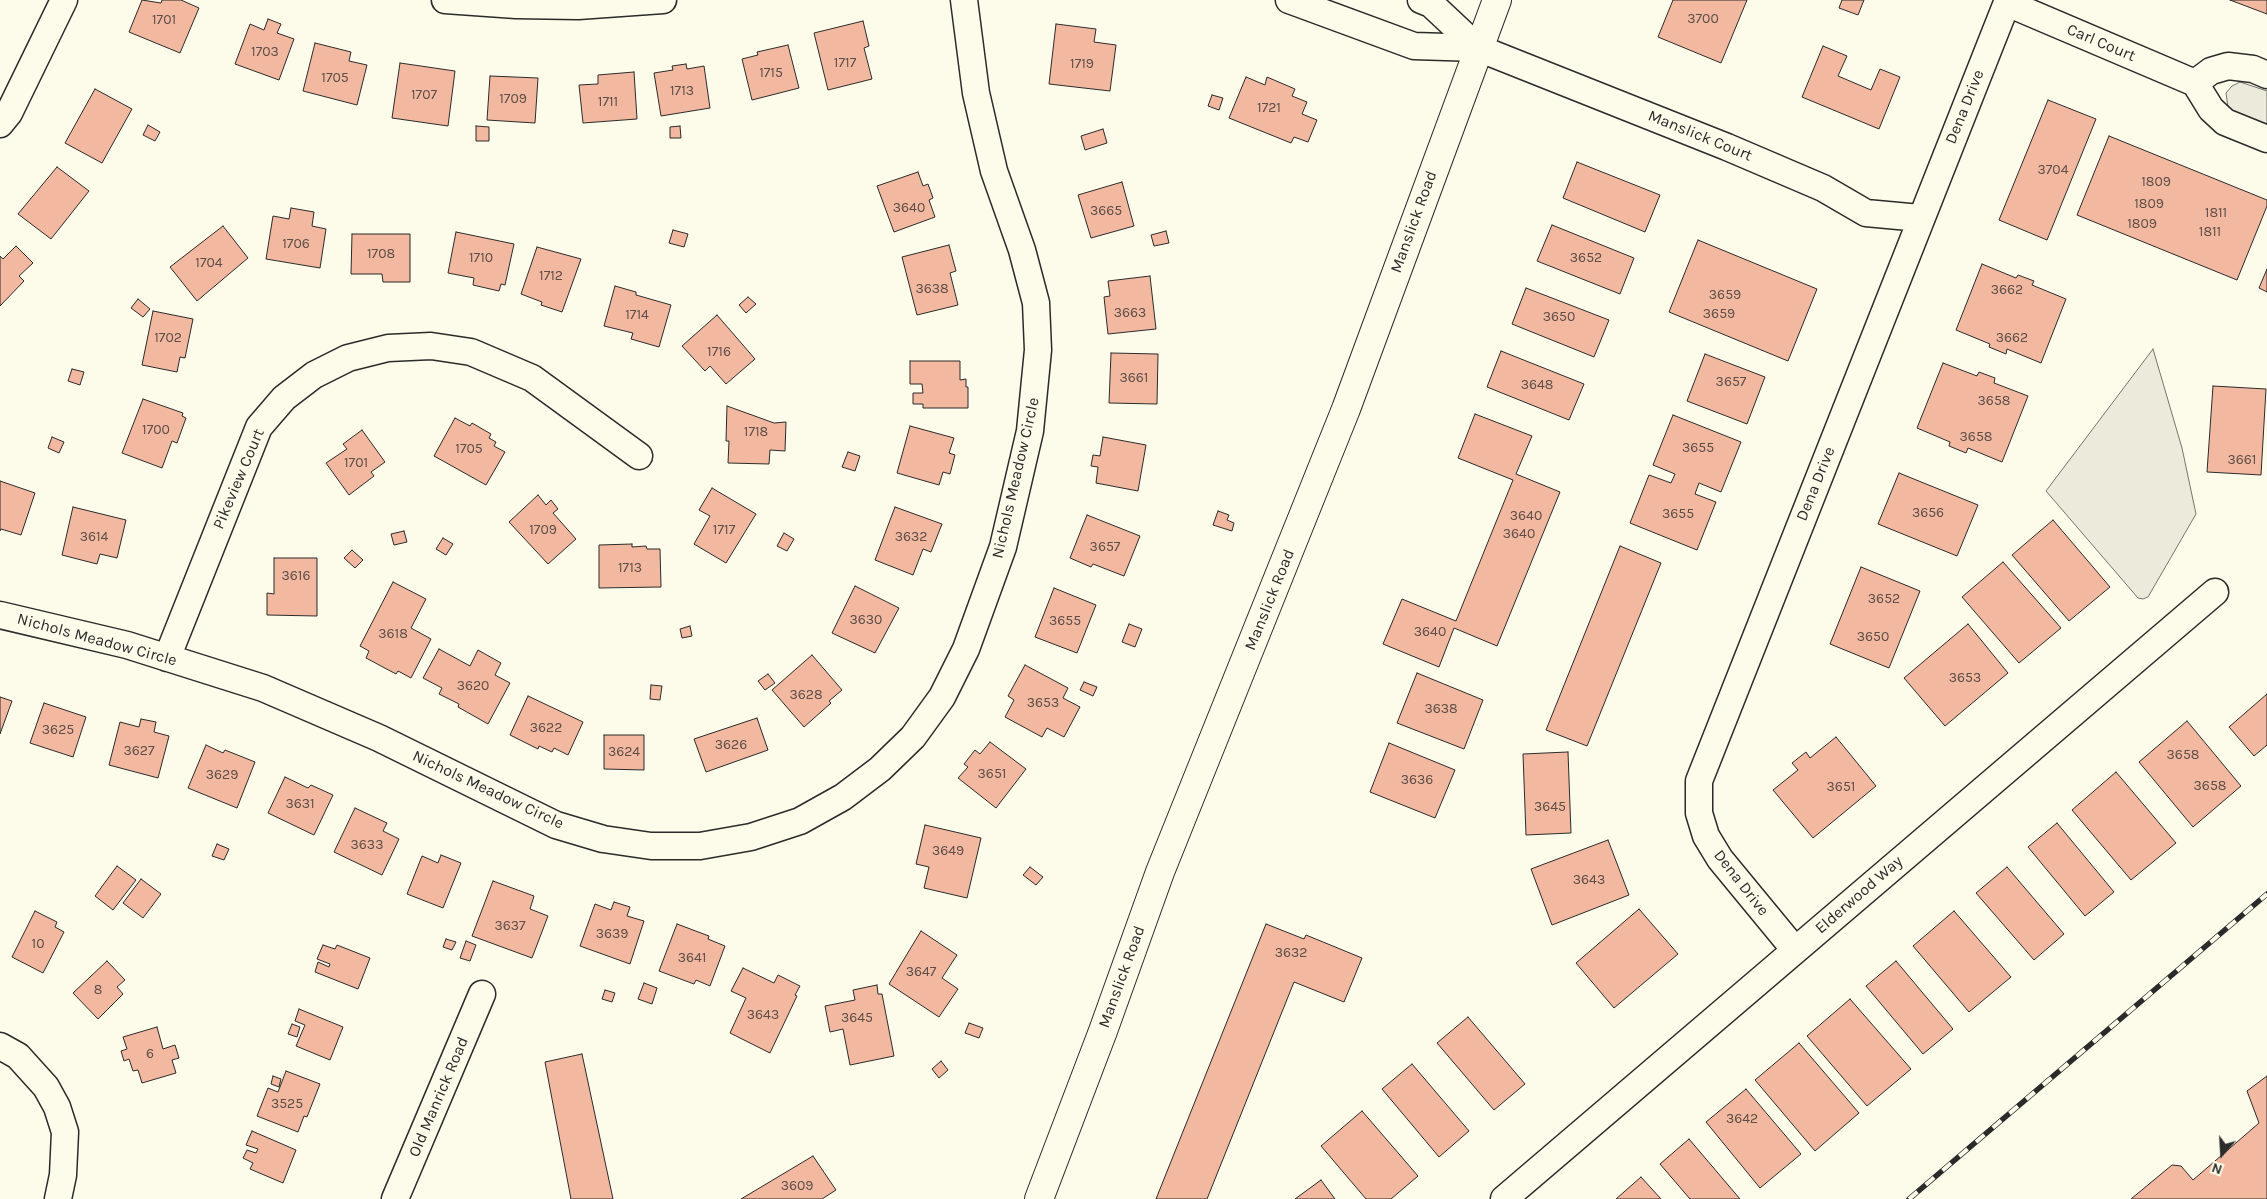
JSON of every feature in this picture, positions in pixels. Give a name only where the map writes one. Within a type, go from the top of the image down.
[{"type":"main road","name":"Manslick Road","points":[[1039,1199],[1103,1031],[1160,872],[1346,409],[1497,0]]},
{"type":"street","points":[[0,124],[9,113],[64,0]]},
{"type":"street","points":[[445,0],[516,6],[578,6],[662,0]]},
{"type":"street","name":"Nichols Meadow Circle","points":[[0,615],[127,645],[262,688],[380,738],[556,825],[603,839],[651,846],[700,846],[751,837],[800,820],[843,797],[880,770],[913,737],[942,697],[966,649],[1003,548],[1030,430],[1036,388],[1038,350],[1036,303],[1022,250],[994,171],[976,93],[964,0]]},
{"type":"street","points":[[1290,0],[1414,46],[1478,48]]},
{"type":"street","points":[[1421,0],[1431,4],[1478,48]]},
{"type":"street","name":"Carl Court","points":[[2008,2],[2195,83]]},
{"type":"street","name":"Dena Drive","points":[[1795,950],[1720,860],[1706,836],[1699,813],[1699,781],[1920,218],[2008,2]]},
{"type":"street","name":"Manslick Court","points":[[1478,48],[1806,180],[1866,213],[1920,218]]},
{"type":"street","points":[[2267,75],[2253,69],[2228,66],[2211,70],[2195,83],[2211,109],[2225,122],[2267,139]]},
{"type":"street","name":"Pikeview Court","points":[[167,658],[259,427],[284,398],[314,375],[348,358],[388,348],[431,346],[471,352],[532,378],[639,456]]},
{"type":"street","name":"Elderwood Way","points":[[1504,1199],[2215,592]]},
{"type":"street","name":"Old Manrick Road","points":[[396,1199],[482,994]]},
{"type":"street","points":[[0,1046],[18,1056],[46,1087],[57,1108],[65,1132],[63,1175],[58,1199]]},
{"type":"shaded area","points":[[2240,82],[2267,91],[2267,126],[2232,111],[2228,107],[2226,93],[2232,86]]},
{"type":"shaded area","points":[[2153,349],[2182,448],[2196,514],[2148,597],[2143,599],[2138,598],[2046,491]]},
{"type":"building","points":[[142,0],[161,3],[162,0],[181,0],[199,8],[180,53],[129,32]]},
{"type":"building","points":[[1673,0],[1747,0],[1721,63],[1658,37]]},
{"type":"building","points":[[1842,0],[1864,0],[1858,15],[1839,8]]},
{"type":"building","points":[[2230,0],[2267,0],[2267,14]]},
{"type":"building","points":[[268,19],[281,24],[277,33],[294,39],[279,80],[235,64],[250,24],[264,30]]},
{"type":"building","points":[[863,21],[869,46],[864,48],[872,79],[828,90],[814,33]]},
{"type":"building","points":[[1056,24],[1096,29],[1094,42],[1116,45],[1110,91],[1049,84]]},
{"type":"building","points":[[315,43],[351,52],[349,61],[367,65],[357,105],[303,91]]},
{"type":"building","points":[[788,45],[799,88],[752,100],[742,59],[758,55],[757,52]]},
{"type":"building","points":[[1823,46],[1847,56],[1838,76],[1871,90],[1880,69],[1900,77],[1879,129],[1802,97]]},
{"type":"building","points":[[400,63],[455,71],[448,126],[392,118]]},
{"type":"building","points":[[686,64],[687,69],[704,66],[710,108],[661,116],[654,73],[673,70],[672,66]]},
{"type":"building","points":[[634,72],[637,119],[583,123],[579,85],[598,84],[598,75]]},
{"type":"building","points":[[490,76],[538,78],[535,123],[487,120]]},
{"type":"building","points":[[1246,77],[1265,85],[1267,77],[1295,89],[1292,96],[1307,102],[1302,114],[1317,120],[1308,142],[1294,137],[1291,143],[1229,118]]},
{"type":"building","points":[[95,89],[132,109],[102,163],[65,143]]},
{"type":"building","points":[[1212,95],[1223,98],[1219,110],[1208,106]]},
{"type":"building","points":[[2048,100],[2096,119],[2047,240],[1999,220]]},
{"type":"building","points":[[148,125],[160,132],[155,141],[143,135]]},
{"type":"building","points":[[476,126],[489,127],[489,141],[476,141]]},
{"type":"building","points":[[680,126],[681,138],[670,138],[670,127]]},
{"type":"building","points":[[1103,129],[1107,143],[1085,150],[1081,136]]},
{"type":"building","points":[[2109,136],[2267,200],[2267,206],[2237,280],[2077,215]]},
{"type":"building","points":[[1577,162],[1660,195],[1645,232],[1563,198]]},
{"type":"building","points":[[57,167],[89,191],[51,239],[18,214]]},
{"type":"building","points":[[918,172],[923,186],[928,184],[933,198],[929,200],[935,217],[894,232],[877,186]]},
{"type":"building","points":[[1122,182],[1134,226],[1091,238],[1078,195]]},
{"type":"building","points":[[291,208],[314,212],[312,226],[326,229],[320,268],[266,259],[273,216],[289,219]]},
{"type":"building","points":[[1552,225],[1634,258],[1620,294],[1537,261]]},
{"type":"building","points":[[223,226],[248,258],[197,301],[170,267]]},
{"type":"building","points":[[673,230],[688,234],[684,247],[669,243]]},
{"type":"building","points":[[1166,231],[1169,243],[1154,246],[1151,235]]},
{"type":"building","points":[[456,232],[514,244],[505,285],[501,284],[499,291],[473,285],[474,278],[448,273]]},
{"type":"building","points":[[352,234],[410,234],[410,282],[383,282],[382,274],[351,274]]},
{"type":"building","points":[[1698,240],[1817,289],[1788,361],[1669,312]]},
{"type":"building","points":[[949,245],[956,271],[950,273],[958,305],[917,315],[902,257]]},
{"type":"building","points":[[16,246],[33,263],[19,276],[24,281],[0,306],[0,256],[3,259]]},
{"type":"building","points":[[537,247],[581,259],[562,312],[541,305],[542,302],[521,294]]},
{"type":"building","points":[[1982,264],[2016,278],[2018,275],[2034,281],[2032,285],[2066,299],[2041,363],[2007,349],[2006,354],[1989,347],[1990,344],[1956,330]]},
{"type":"building","points":[[2267,269],[2267,292],[2259,288]]},
{"type":"building","points":[[1150,276],[1156,329],[1108,334],[1104,297],[1110,296],[1108,281]]},
{"type":"building","points":[[615,286],[636,292],[636,295],[671,305],[659,347],[631,339],[633,333],[604,326]]},
{"type":"building","points":[[1526,288],[1609,320],[1594,357],[1512,324]]},
{"type":"building","points":[[748,297],[756,304],[746,313],[739,305]]},
{"type":"building","points":[[138,299],[150,309],[143,317],[131,308]]},
{"type":"building","points":[[153,311],[193,319],[185,358],[180,357],[177,372],[142,365]]},
{"type":"building","points":[[717,315],[755,359],[726,384],[710,366],[705,371],[682,346]]},
{"type":"building","points":[[1501,351],[1584,384],[1569,420],[1487,387]]},
{"type":"building","points":[[1111,353],[1158,354],[1157,404],[1109,403]]},
{"type":"building","points":[[1705,354],[1765,377],[1747,424],[1687,401]]},
{"type":"building","points":[[910,361],[960,361],[960,380],[966,379],[966,387],[968,387],[968,408],[923,408],[923,404],[913,404],[913,393],[923,393],[922,384],[910,384]]},
{"type":"building","points":[[1943,363],[1977,376],[1979,372],[1995,378],[1994,383],[2028,396],[2002,462],[1968,448],[1966,453],[1949,446],[1950,442],[1917,428]]},
{"type":"building","points":[[72,369],[84,372],[80,385],[68,381]]},
{"type":"building","points":[[2213,386],[2266,389],[2261,475],[2207,472]]},
{"type":"building","points":[[143,399],[183,413],[182,416],[186,418],[177,443],[172,441],[162,468],[122,453]]},
{"type":"building","points":[[727,406],[774,423],[786,422],[785,451],[770,450],[769,464],[728,463],[729,441],[726,441]]},
{"type":"building","points":[[1475,414],[1532,436],[1516,474],[1560,492],[1497,646],[1454,628],[1439,667],[1383,644],[1402,599],[1456,621],[1513,480],[1458,458]]},
{"type":"building","points":[[1673,415],[1741,442],[1721,492],[1699,483],[1695,494],[1716,502],[1697,550],[1630,523],[1649,475],[1671,483],[1675,474],[1653,465]]},
{"type":"building","points":[[455,418],[470,426],[472,423],[491,434],[489,438],[496,442],[494,446],[505,452],[486,485],[434,456]]},
{"type":"building","points":[[910,426],[954,438],[949,453],[955,455],[950,474],[943,472],[939,485],[897,473]]},
{"type":"building","points":[[362,430],[385,462],[371,472],[374,476],[349,495],[326,463],[347,449],[343,444]]},
{"type":"building","points":[[52,437],[64,442],[59,453],[48,448]]},
{"type":"building","points":[[1103,437],[1146,445],[1138,491],[1096,483],[1098,467],[1091,466],[1093,455],[1100,456]]},
{"type":"building","points":[[848,452],[860,456],[855,471],[842,467]]},
{"type":"building","points":[[1899,473],[1978,505],[1957,556],[1878,524]]},
{"type":"building","points":[[0,481],[35,493],[21,535],[1,529],[0,531]]},
{"type":"building","points":[[712,488],[756,514],[726,563],[694,544],[710,516],[699,510]]},
{"type":"building","points":[[538,495],[546,505],[551,500],[558,509],[553,513],[576,539],[548,564],[509,522]]},
{"type":"building","points":[[73,507],[126,520],[117,558],[100,554],[97,564],[62,555]]},
{"type":"building","points":[[895,507],[942,524],[931,552],[923,549],[913,575],[875,560]]},
{"type":"building","points":[[1218,511],[1229,515],[1227,520],[1234,523],[1232,531],[1213,525]]},
{"type":"building","points":[[1087,515],[1140,536],[1124,576],[1093,564],[1091,567],[1070,558]]},
{"type":"building","points":[[2053,520],[2110,587],[2069,621],[2012,555]]},
{"type":"building","points":[[404,531],[407,542],[394,545],[391,534]]},
{"type":"building","points":[[784,533],[794,539],[787,551],[777,546]]},
{"type":"building","points":[[443,538],[453,544],[446,555],[436,549]]},
{"type":"building","points":[[632,544],[632,547],[646,546],[647,549],[660,549],[661,587],[599,588],[599,545]]},
{"type":"building","points":[[1620,546],[1661,563],[1587,746],[1546,730]]},
{"type":"building","points":[[352,550],[363,560],[355,568],[344,558]]},
{"type":"building","points":[[274,558],[317,558],[317,616],[267,615],[267,593],[274,594]]},
{"type":"building","points":[[2003,562],[2061,628],[2019,663],[1962,597]]},
{"type":"building","points":[[1861,567],[1920,591],[1889,668],[1830,644]]},
{"type":"building","points":[[393,582],[426,599],[411,628],[431,639],[411,678],[398,671],[396,674],[366,658],[369,651],[360,646]]},
{"type":"building","points":[[855,586],[899,608],[875,653],[832,633]]},
{"type":"building","points":[[1054,588],[1096,605],[1077,653],[1035,637]]},
{"type":"building","points":[[1129,624],[1142,629],[1135,647],[1122,642]]},
{"type":"building","points":[[1968,624],[2008,673],[1945,726],[1904,678]]},
{"type":"building","points":[[690,626],[692,636],[682,638],[680,629]]},
{"type":"building","points":[[439,649],[470,666],[478,650],[501,663],[495,675],[510,683],[488,724],[458,707],[459,704],[439,694],[442,688],[423,678]]},
{"type":"building","points":[[812,655],[842,690],[829,701],[831,703],[804,727],[772,690]]},
{"type":"building","points":[[1025,665],[1068,688],[1063,698],[1080,707],[1064,737],[1047,728],[1042,737],[1005,717],[1014,700],[1008,696]]},
{"type":"building","points":[[1417,673],[1483,700],[1464,749],[1397,723]]},
{"type":"building","points":[[768,674],[775,683],[765,690],[758,681]]},
{"type":"building","points":[[1084,682],[1097,687],[1093,696],[1080,690]]},
{"type":"building","points":[[651,685],[662,686],[660,700],[650,699]]},
{"type":"building","points":[[2267,694],[2267,745],[2254,756],[2229,727]]},
{"type":"building","points":[[528,696],[583,722],[568,755],[554,748],[552,752],[539,746],[538,749],[510,735]]},
{"type":"building","points":[[0,697],[12,701],[0,734]]},
{"type":"building","points":[[44,703],[86,717],[73,757],[30,743]]},
{"type":"building","points":[[757,718],[768,750],[706,772],[694,739]]},
{"type":"building","points":[[141,719],[156,722],[154,732],[169,736],[158,778],[109,765],[120,722],[139,727]]},
{"type":"building","points":[[2187,721],[2241,786],[2193,827],[2139,762]]},
{"type":"building","points":[[604,735],[644,735],[644,770],[604,769]]},
{"type":"building","points":[[1836,737],[1876,786],[1813,838],[1773,790],[1798,770],[1792,763],[1806,752],[1810,758]]},
{"type":"building","points":[[990,742],[1026,769],[996,808],[958,778],[968,767],[964,764],[975,750],[980,754]]},
{"type":"building","points":[[1389,743],[1455,770],[1435,818],[1370,792]]},
{"type":"building","points":[[206,745],[223,753],[225,750],[255,762],[237,808],[188,788]]},
{"type":"building","points":[[1568,752],[1571,833],[1526,835],[1523,754]]},
{"type":"building","points":[[2116,772],[2176,843],[2131,880],[2072,810]]},
{"type":"building","points":[[285,777],[308,788],[311,785],[333,795],[314,835],[268,813]]},
{"type":"building","points":[[355,808],[387,823],[383,831],[399,839],[382,875],[334,852]]},
{"type":"building","points":[[2057,823],[2114,892],[2085,916],[2028,847]]},
{"type":"building","points":[[925,825],[981,838],[967,898],[924,888],[929,867],[916,864]]},
{"type":"building","points":[[1608,840],[1629,895],[1552,925],[1531,869]]},
{"type":"building","points":[[217,844],[229,849],[224,860],[212,856]]},
{"type":"building","points":[[441,855],[461,863],[443,908],[407,894],[422,856],[438,863]]},
{"type":"building","points":[[117,866],[136,880],[113,910],[95,896]]},
{"type":"building","points":[[1030,867],[1043,877],[1036,885],[1023,875]]},
{"type":"building","points":[[2007,867],[2064,934],[2034,960],[1976,893]]},
{"type":"building","points":[[141,879],[161,894],[143,918],[123,903]]},
{"type":"building","points":[[493,881],[534,896],[530,909],[548,916],[532,958],[472,936]]},
{"type":"building","points":[[614,902],[630,907],[627,916],[644,921],[630,964],[580,946],[595,904],[611,910]]},
{"type":"building","points":[[1639,909],[1678,954],[1614,1008],[1576,963]]},
{"type":"building","points":[[35,911],[57,922],[55,927],[64,932],[43,973],[12,957]]},
{"type":"building","points":[[1954,911],[2011,977],[1969,1012],[1913,946]]},
{"type":"building","points":[[677,924],[709,936],[708,939],[725,946],[710,986],[696,980],[694,984],[659,971]]},
{"type":"building","points":[[1266,924],[1304,939],[1306,935],[1362,958],[1344,1002],[1294,982],[1207,1199],[1156,1199]]},
{"type":"building","points":[[921,931],[957,955],[942,978],[958,989],[939,1017],[889,984]]},
{"type":"building","points":[[446,939],[456,942],[452,950],[443,947]]},
{"type":"building","points":[[466,941],[476,945],[470,961],[460,958]]},
{"type":"building","points":[[323,945],[335,949],[337,945],[370,958],[358,989],[315,972],[318,962],[329,967],[330,964],[317,959]]},
{"type":"building","points":[[107,961],[125,980],[117,987],[123,994],[98,1019],[73,993]]},
{"type":"building","points":[[1896,961],[1953,1029],[1923,1054],[1866,986]]},
{"type":"building","points":[[743,968],[774,983],[778,975],[800,986],[770,1053],[730,1033],[746,998],[731,991]]},
{"type":"building","points":[[644,983],[657,988],[652,1004],[638,999]]},
{"type":"building","points":[[877,985],[878,994],[882,994],[894,1056],[850,1065],[843,1029],[830,1032],[825,1006],[855,1000],[853,990]]},
{"type":"building","points":[[605,990],[615,993],[612,1002],[602,999]]},
{"type":"building","points":[[1850,999],[1911,1069],[1867,1106],[1807,1036]]},
{"type":"building","points":[[299,1009],[343,1027],[330,1060],[296,1046],[305,1025],[295,1021]]},
{"type":"building","points":[[1468,1017],[1525,1084],[1494,1110],[1437,1043]]},
{"type":"building","points":[[969,1023],[983,1028],[979,1038],[965,1033]]},
{"type":"building","points":[[292,1024],[300,1027],[297,1037],[288,1034]]},
{"type":"building","points":[[157,1027],[163,1049],[175,1045],[179,1058],[172,1060],[176,1073],[142,1083],[138,1070],[133,1071],[129,1059],[124,1061],[121,1051],[127,1049],[123,1037]]},
{"type":"building","points":[[1799,1043],[1859,1113],[1815,1151],[1755,1080]]},
{"type":"building","points":[[582,1054],[613,1199],[571,1199],[545,1062]]},
{"type":"building","points":[[941,1061],[948,1070],[939,1078],[932,1069]]},
{"type":"building","points":[[1412,1064],[1469,1131],[1439,1157],[1382,1089]]},
{"type":"building","points":[[286,1071],[320,1084],[307,1117],[304,1116],[298,1132],[257,1116],[268,1088],[278,1092]]},
{"type":"building","points":[[273,1076],[281,1079],[279,1087],[271,1084]]},
{"type":"building","points":[[2267,1076],[2267,1199],[2131,1199],[2172,1165],[2181,1166],[2193,1180],[2259,1123],[2247,1091]]},
{"type":"building","points":[[1746,1089],[1801,1154],[1760,1188],[1706,1122]]},
{"type":"building","points":[[1362,1111],[1418,1176],[1391,1199],[1366,1199],[1321,1146]]},
{"type":"building","points":[[252,1131],[296,1150],[283,1183],[250,1169],[253,1163],[243,1158],[247,1150],[256,1153],[258,1149],[246,1145]]},
{"type":"building","points":[[1689,1139],[1740,1199],[1690,1199],[1660,1164]]},
{"type":"building","points":[[813,1156],[836,1190],[822,1199],[741,1199]]},
{"type":"building","points":[[1641,1177],[1661,1199],[1616,1199]]},
{"type":"building","points":[[1321,1180],[1335,1199],[1295,1199]]},
{"type":"railway","points":[[1909,1199],[2267,894]]}]
